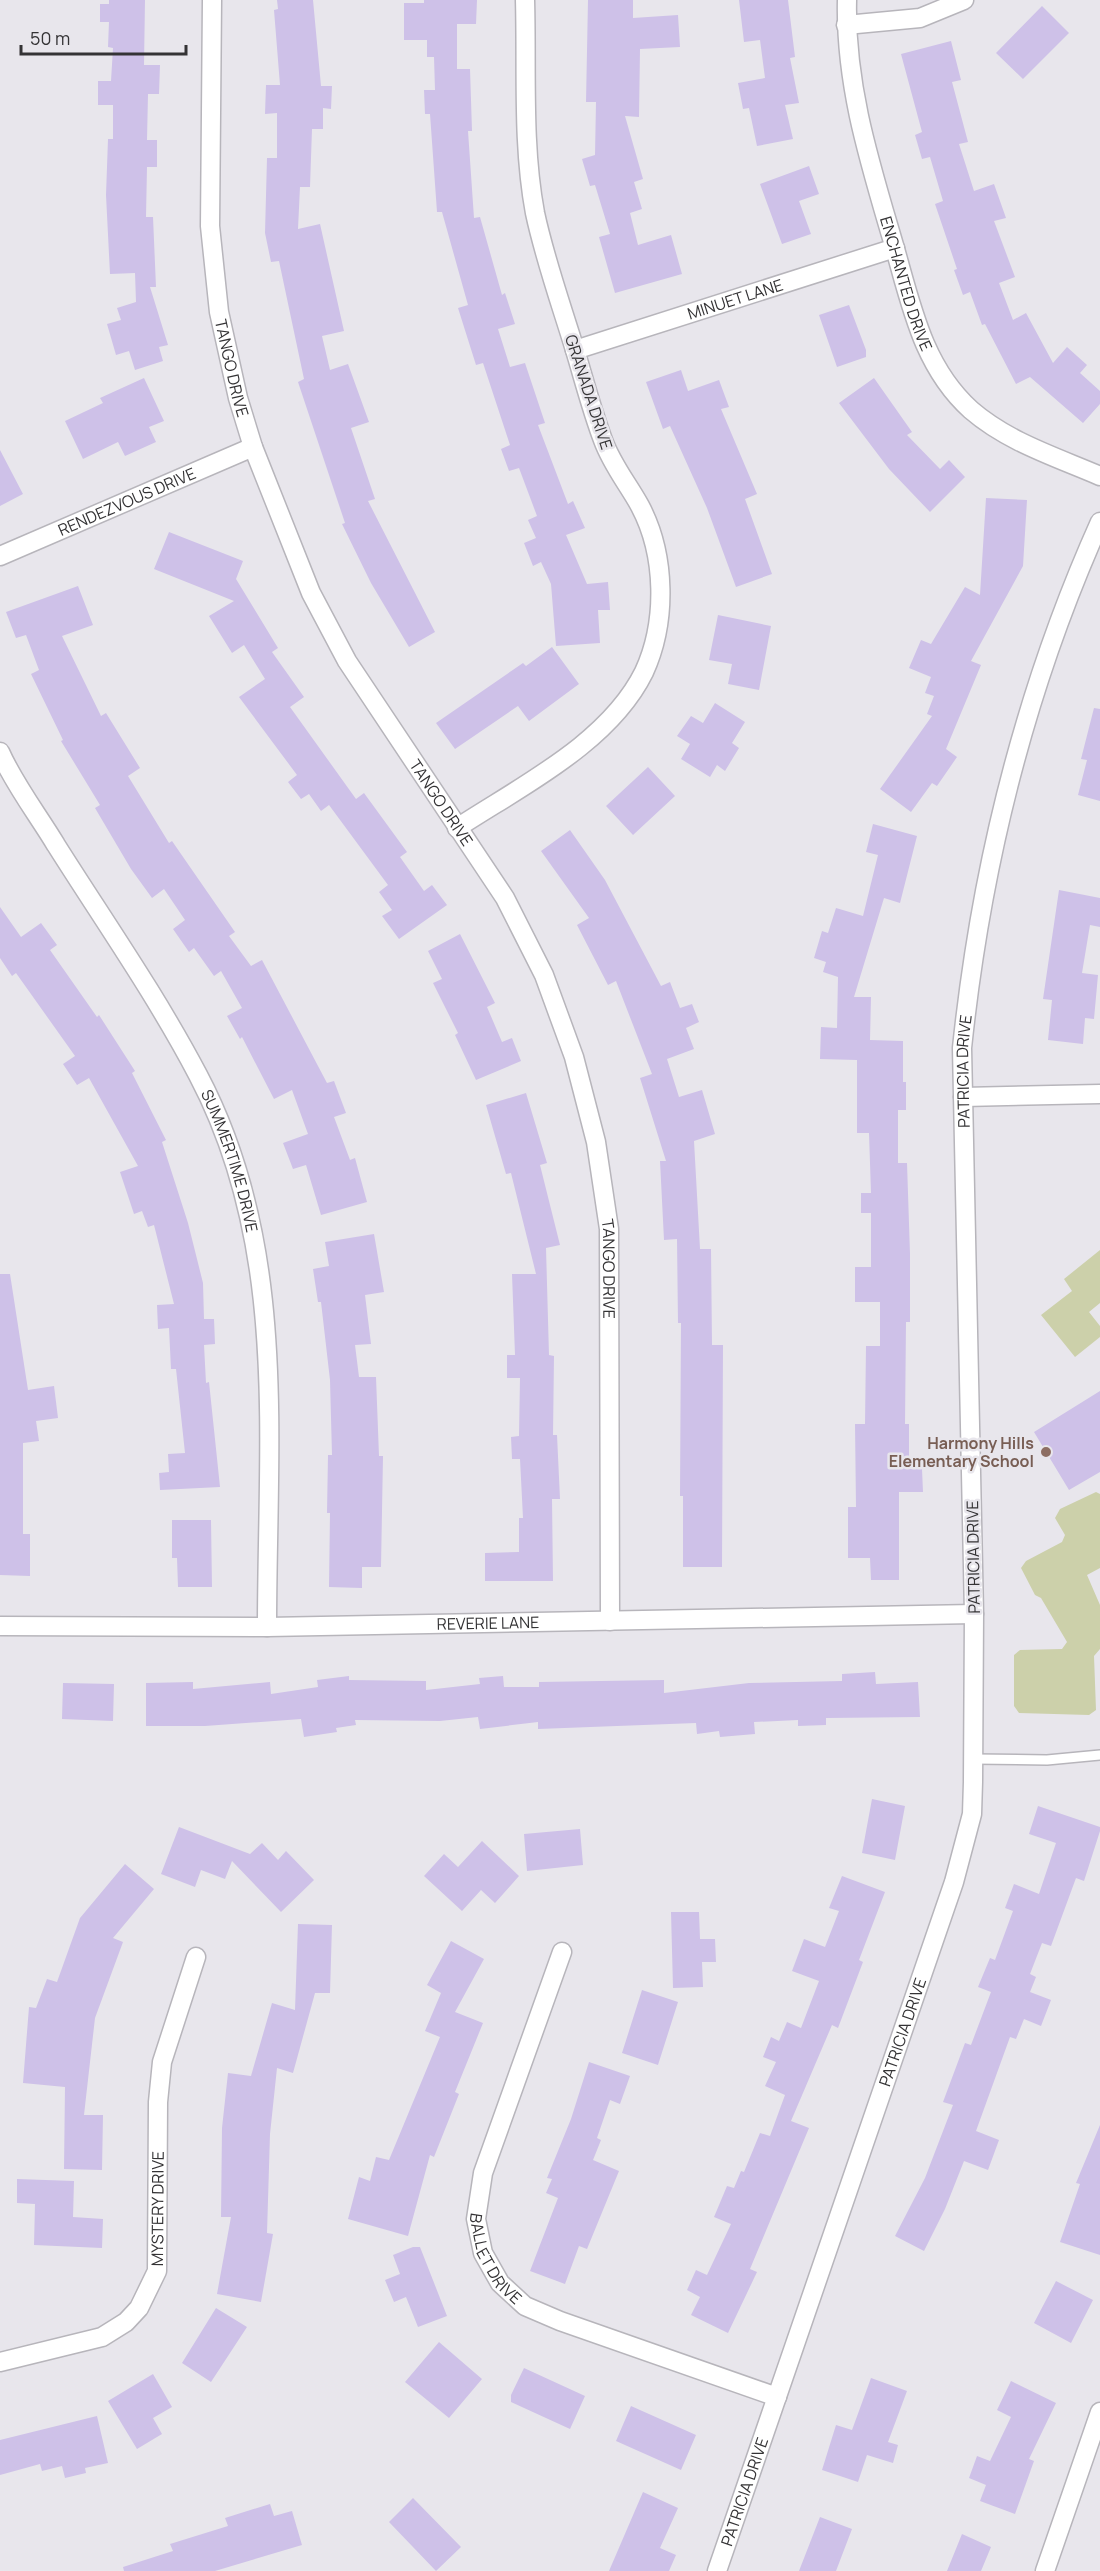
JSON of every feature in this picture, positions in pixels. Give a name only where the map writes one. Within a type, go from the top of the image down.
[{"type":"street","name":"TANGO DRIVE","points":[[212,0],[210,226],[219,312],[237,398],[253,447],[310,593],[347,661],[506,898],[544,975],[574,1057],[596,1142],[609,1229],[610,1621]]},
{"type":"street","name":"GRANADA DRIVE","points":[[457,828],[582,745],[611,720],[644,671],[656,634],[661,596],[658,558],[641,509],[620,476],[603,441],[546,259],[535,211],[529,165],[525,0]]},
{"type":"street","name":"ENCHANTED DRIVE","points":[[847,0],[846,25],[850,74],[858,122],[922,341],[937,369],[970,409],[1004,434],[1100,476]]},
{"type":"street","points":[[846,25],[920,18],[964,0]]},
{"type":"street","name":"MINUET LANE","points":[[575,350],[895,248]]},
{"type":"street","name":"RENDEZVOUS DRIVE","points":[[0,556],[253,447]]},
{"type":"street","name":"PATRICIA DRIVE","points":[[717,2571],[965,1848],[972,1814],[974,1614],[962,1048],[970,972],[986,879],[1027,713],[1072,585],[1100,522]]},
{"type":"street","name":"SUMMERTIME DRIVE","points":[[0,752],[199,1077],[226,1138],[247,1202],[260,1267],[267,1334],[267,1627]]},
{"type":"street","points":[[963,1097],[1100,1094]]},
{"type":"street","name":"REVERIE LANE","points":[[0,1626],[267,1627],[974,1614]]},
{"type":"street","name":"BALLET DRIVE","points":[[562,1952],[483,2174],[476,2219],[483,2253],[500,2283],[525,2306],[560,2321],[777,2397]]},
{"type":"street","name":"MYSTERY DRIVE","points":[[0,2362],[102,2337],[126,2322],[140,2308],[157,2271],[158,2102],[162,2062],[196,1957]]},
{"type":"street","points":[[1045,2571],[1100,2412]]},
{"type":"lane","points":[[974,1760],[1047,1760],[1100,1755]]},
{"type":"green space","points":[[1100,1250],[1100,1303],[1089,1312],[1100,1326],[1100,1337],[1075,1357],[1041,1315],[1072,1291],[1064,1279]]},
{"type":"green space","points":[[1096,1492],[1100,1494],[1100,1568],[1087,1575],[1100,1605],[1100,1649],[1094,1656],[1096,1710],[1089,1715],[1019,1713],[1014,1706],[1014,1655],[1020,1650],[1062,1649],[1067,1642],[1041,1598],[1035,1595],[1021,1568],[1026,1561],[1062,1542],[1065,1535],[1055,1518],[1060,1509]]},
{"type":"building","points":[[109,0],[145,0],[144,65],[160,65],[159,94],[148,94],[147,140],[157,140],[157,167],[147,167],[146,217],[153,217],[156,287],[150,287],[168,345],[159,347],[163,361],[135,370],[129,351],[116,355],[107,324],[121,320],[117,308],[136,302],[135,273],[110,274],[106,195],[108,139],[113,139],[113,105],[98,105],[98,81],[111,81],[113,48],[108,47],[109,22],[100,22],[100,4],[109,4]]},
{"type":"building","points":[[277,0],[313,0],[321,86],[332,86],[331,109],[323,108],[323,129],[312,129],[310,187],[300,187],[298,229],[320,224],[344,331],[322,336],[330,370],[348,364],[369,422],[351,428],[375,499],[368,501],[435,632],[409,647],[371,583],[342,524],[345,523],[298,382],[304,379],[279,261],[271,262],[265,233],[267,158],[277,158],[277,113],[265,114],[266,85],[280,85],[274,10],[278,9]]},
{"type":"building","points":[[424,0],[477,0],[476,24],[457,24],[457,69],[470,69],[472,131],[468,131],[474,218],[480,217],[502,295],[505,293],[515,324],[498,329],[510,367],[525,363],[545,423],[538,425],[568,504],[573,501],[585,528],[566,535],[587,584],[608,582],[610,610],[598,610],[600,643],[556,646],[551,584],[541,562],[533,566],[524,543],[536,538],[528,520],[537,516],[519,468],[509,471],[501,449],[510,445],[483,363],[476,365],[458,308],[468,305],[442,212],[437,212],[430,114],[425,114],[424,90],[435,90],[434,57],[427,57],[427,40],[404,40],[404,3],[424,3]]},
{"type":"building","points":[[588,0],[633,0],[633,18],[678,15],[680,47],[640,49],[639,117],[625,116],[643,179],[634,182],[642,209],[630,213],[638,245],[671,235],[682,274],[615,293],[599,237],[610,234],[595,185],[590,186],[582,159],[595,155],[596,102],[586,102]]},
{"type":"building","points":[[739,0],[788,0],[795,57],[790,58],[799,103],[785,105],[793,139],[757,146],[749,108],[743,109],[738,83],[765,78],[760,40],[744,42]]},
{"type":"building","points":[[1042,6],[1069,33],[1023,79],[996,53]]},
{"type":"building","points":[[951,41],[961,80],[952,82],[968,142],[959,144],[974,191],[994,184],[1006,218],[994,221],[1015,277],[999,283],[1013,320],[1026,313],[1053,363],[1067,347],[1087,365],[1080,373],[1100,391],[1100,404],[1083,423],[1030,377],[1016,384],[985,324],[982,325],[970,292],[963,295],[954,270],[957,269],[935,204],[943,201],[930,157],[922,159],[915,135],[922,132],[901,54]]},
{"type":"building","points":[[809,166],[819,194],[799,201],[811,234],[782,244],[760,184]]},
{"type":"building","points":[[849,305],[866,350],[866,357],[837,367],[819,315]]},
{"type":"building","points":[[681,370],[688,391],[719,380],[729,407],[721,409],[757,494],[745,499],[772,574],[736,587],[707,508],[670,426],[663,429],[646,382]]},
{"type":"building","points":[[144,378],[164,421],[149,427],[156,442],[125,456],[118,442],[83,459],[65,421],[103,403],[100,398]]},
{"type":"building","points":[[874,378],[912,432],[907,435],[940,469],[949,460],[965,477],[930,512],[889,469],[839,403]]},
{"type":"building","points":[[0,450],[23,494],[0,506]]},
{"type":"building","points":[[986,498],[1027,500],[1023,566],[971,661],[981,665],[946,749],[957,757],[937,786],[932,783],[911,812],[880,789],[932,716],[927,714],[934,696],[925,693],[931,677],[909,668],[921,640],[931,644],[965,587],[980,595]]},
{"type":"building","points":[[169,532],[243,561],[236,579],[278,648],[272,652],[304,697],[290,707],[356,799],[364,793],[407,852],[400,857],[424,891],[432,885],[447,905],[399,939],[382,916],[392,910],[379,892],[388,885],[329,805],[321,811],[309,794],[301,799],[288,782],[297,775],[239,697],[265,679],[244,645],[232,653],[209,616],[234,601],[154,569]]},
{"type":"building","points":[[78,586],[93,625],[62,636],[101,716],[106,713],[140,768],[128,776],[169,843],[172,841],[235,932],[229,936],[251,966],[262,960],[327,1083],[334,1081],[346,1113],[334,1117],[350,1160],[355,1158],[367,1202],[321,1215],[306,1165],[293,1169],[283,1143],[308,1134],[292,1090],[274,1099],[242,1037],[240,1039],[227,1016],[242,1008],[221,971],[214,976],[194,948],[189,952],[173,929],[185,920],[164,889],[152,898],[131,869],[95,808],[100,805],[61,741],[63,740],[31,674],[39,670],[26,635],[16,638],[6,612]]},
{"type":"building","points":[[718,615],[771,626],[759,690],[728,684],[732,664],[709,660]]},
{"type":"building","points":[[552,647],[579,684],[529,721],[518,706],[455,749],[436,723],[523,663],[526,666]]},
{"type":"building","points":[[715,703],[745,722],[732,743],[739,748],[725,771],[717,765],[710,777],[681,759],[690,744],[677,736],[691,716],[703,723]]},
{"type":"building","points":[[1094,708],[1100,709],[1100,801],[1078,795],[1087,760],[1081,759]]},
{"type":"building","points":[[648,767],[675,796],[633,835],[606,806]]},
{"type":"building","points":[[873,824],[917,836],[900,903],[884,898],[854,997],[871,997],[870,1040],[903,1041],[906,1110],[898,1110],[898,1163],[907,1163],[910,1254],[910,1322],[906,1322],[905,1424],[909,1424],[909,1469],[922,1469],[923,1492],[899,1492],[899,1580],[871,1580],[870,1558],[848,1558],[848,1507],[856,1507],[855,1424],[865,1424],[866,1346],[880,1346],[880,1302],[855,1302],[855,1267],[871,1267],[871,1213],[861,1213],[861,1193],[871,1193],[869,1133],[857,1133],[857,1060],[820,1059],[821,1027],[837,1028],[838,977],[823,972],[826,962],[814,958],[822,931],[828,933],[836,908],[863,916],[878,855],[866,852]]},
{"type":"building","points":[[570,830],[605,880],[661,986],[670,982],[680,1008],[692,1004],[699,1022],[686,1028],[694,1049],[667,1059],[679,1097],[702,1090],[715,1134],[694,1141],[700,1249],[711,1249],[712,1345],[723,1345],[722,1567],[683,1567],[683,1496],[680,1496],[681,1323],[678,1323],[677,1239],[664,1240],[660,1161],[666,1161],[640,1078],[652,1074],[616,981],[608,985],[577,925],[589,918],[541,851]]},
{"type":"building","points":[[1059,890],[1100,898],[1100,927],[1090,925],[1082,973],[1098,975],[1094,1019],[1085,1018],[1083,1044],[1048,1040],[1052,1000],[1043,999]]},
{"type":"building","points":[[0,907],[21,937],[41,923],[57,945],[50,950],[97,1017],[99,1015],[135,1071],[132,1073],[166,1140],[162,1142],[188,1223],[203,1283],[204,1319],[214,1319],[215,1344],[204,1345],[206,1383],[209,1382],[220,1487],[160,1490],[159,1473],[169,1472],[168,1454],[185,1453],[176,1369],[171,1369],[169,1328],[158,1329],[157,1305],[174,1304],[154,1225],[148,1227],[142,1211],[134,1214],[120,1172],[138,1166],[89,1078],[77,1085],[63,1064],[75,1056],[16,973],[12,976],[0,958]]},
{"type":"building","points":[[460,934],[495,1003],[487,1007],[502,1042],[512,1038],[521,1061],[476,1080],[455,1035],[458,1033],[433,983],[442,979],[428,951]]},
{"type":"building","points":[[526,1093],[547,1163],[540,1165],[560,1245],[546,1248],[549,1355],[554,1356],[553,1435],[557,1435],[560,1499],[552,1499],[553,1581],[485,1581],[485,1553],[519,1552],[519,1518],[523,1518],[520,1459],[512,1459],[511,1437],[519,1436],[520,1378],[507,1378],[507,1355],[515,1355],[512,1274],[536,1274],[511,1173],[506,1174],[486,1105]]},
{"type":"building","points":[[374,1234],[384,1292],[365,1295],[371,1344],[355,1345],[359,1377],[376,1377],[379,1456],[383,1456],[381,1567],[362,1567],[362,1588],[329,1587],[328,1455],[332,1455],[330,1380],[321,1302],[318,1302],[313,1269],[329,1266],[325,1242]]},
{"type":"building","points":[[0,1274],[10,1274],[28,1390],[54,1386],[58,1418],[36,1421],[39,1441],[23,1443],[23,1534],[30,1534],[30,1576],[0,1575]]},
{"type":"building","points":[[1100,1391],[1100,1472],[1069,1490],[1034,1432]]},
{"type":"building","points":[[172,1520],[211,1520],[212,1587],[178,1587],[177,1558],[172,1558]]},
{"type":"building","points":[[875,1672],[876,1684],[918,1682],[920,1717],[826,1718],[826,1725],[798,1726],[798,1720],[754,1722],[755,1734],[720,1737],[719,1731],[697,1734],[696,1723],[538,1729],[538,1722],[480,1729],[478,1717],[440,1721],[355,1720],[356,1725],[336,1728],[337,1732],[304,1737],[301,1719],[205,1726],[146,1726],[146,1683],[193,1682],[193,1689],[270,1682],[271,1694],[318,1687],[317,1680],[349,1676],[349,1680],[426,1681],[426,1690],[480,1684],[479,1678],[503,1676],[504,1687],[539,1687],[539,1682],[664,1680],[664,1693],[749,1683],[842,1681],[842,1674]]},
{"type":"building","points":[[63,1683],[114,1684],[113,1721],[62,1719]]},
{"type":"building","points":[[872,1799],[905,1806],[895,1860],[862,1853]]},
{"type":"building","points":[[1038,1806],[1100,1827],[1100,1831],[1084,1881],[1076,1878],[1051,1946],[1042,1943],[1030,1974],[1036,1977],[1030,1992],[1051,2000],[1041,2026],[1024,2019],[1016,2039],[1010,2037],[976,2131],[999,2140],[988,2170],[964,2161],[945,2209],[924,2251],[895,2236],[925,2178],[953,2105],[943,2102],[965,2043],[971,2045],[991,1992],[978,1987],[990,1958],[995,1960],[1013,1911],[1005,1908],[1014,1884],[1039,1894],[1056,1843],[1029,1834]]},
{"type":"building","points":[[179,1827],[250,1854],[262,1843],[278,1860],[286,1851],[314,1880],[281,1912],[232,1861],[225,1879],[201,1870],[195,1887],[161,1874]]},
{"type":"building","points":[[580,1829],[583,1865],[527,1871],[524,1834]]},
{"type":"building","points":[[482,1841],[519,1876],[495,1903],[481,1890],[462,1911],[424,1876],[444,1854],[458,1867]]},
{"type":"building","points":[[125,1864],[154,1889],[113,1938],[123,1942],[95,2018],[84,2115],[103,2115],[102,2170],[64,2169],[65,2087],[23,2083],[29,2007],[36,2008],[47,1979],[57,1982],[80,1918]]},
{"type":"building","points":[[842,1876],[885,1892],[859,1960],[863,1962],[838,2028],[832,2025],[791,2121],[809,2128],[750,2269],[757,2272],[728,2333],[691,2315],[700,2297],[687,2290],[696,2270],[707,2275],[731,2224],[714,2217],[727,2186],[734,2188],[741,2171],[744,2172],[760,2133],[770,2136],[785,2095],[765,2086],[776,2062],[763,2057],[771,2037],[779,2041],[787,2022],[801,2028],[819,1981],[792,1971],[804,1939],[825,1947],[839,1911],[829,1908]]},
{"type":"building","points":[[671,1912],[699,1912],[700,1939],[715,1939],[716,1962],[702,1962],[703,1987],[673,1988]]},
{"type":"building","points":[[298,1924],[332,1925],[330,1993],[315,1993],[293,2073],[277,2068],[270,2134],[267,2233],[273,2234],[261,2302],[217,2294],[231,2217],[221,2217],[222,2128],[228,2073],[251,2076],[272,2003],[295,2010]]},
{"type":"building","points":[[451,1941],[484,1959],[455,2012],[483,2023],[455,2092],[459,2094],[434,2157],[430,2155],[408,2236],[348,2219],[359,2177],[370,2181],[376,2157],[389,2160],[440,2037],[425,2031],[441,1993],[427,1985]]},
{"type":"building","points":[[642,1990],[678,2002],[658,2065],[622,2053]]},
{"type":"building","points":[[589,2062],[630,2076],[620,2104],[610,2100],[597,2138],[601,2140],[593,2160],[619,2171],[587,2249],[579,2246],[565,2284],[530,2271],[558,2198],[546,2193],[552,2179],[547,2178],[571,2119]]},
{"type":"building","points":[[1100,2125],[1100,2255],[1060,2242],[1080,2184],[1076,2183]]},
{"type":"building","points":[[17,2179],[74,2181],[73,2217],[103,2219],[102,2248],[34,2245],[35,2204],[17,2203]]},
{"type":"building","points":[[413,2247],[420,2247],[447,2316],[418,2327],[406,2297],[394,2302],[385,2280],[400,2274],[393,2255]]},
{"type":"building","points":[[1056,2281],[1093,2300],[1071,2343],[1034,2323]]},
{"type":"building","points":[[216,2308],[247,2327],[211,2382],[182,2363]]},
{"type":"building","points":[[439,2342],[482,2379],[449,2418],[405,2382]]},
{"type":"building","points":[[524,2368],[585,2396],[570,2429],[511,2402],[511,2395]]},
{"type":"building","points":[[153,2374],[172,2407],[153,2418],[162,2434],[137,2449],[108,2401]]},
{"type":"building","points":[[871,2378],[907,2391],[888,2442],[898,2445],[893,2463],[867,2455],[858,2482],[822,2470],[836,2425],[852,2430]]},
{"type":"building","points":[[1011,2381],[1056,2403],[1029,2459],[1034,2461],[1015,2514],[980,2501],[986,2485],[969,2478],[977,2456],[990,2461],[1011,2417],[997,2410]]},
{"type":"building","points":[[631,2406],[696,2435],[681,2470],[616,2441]]},
{"type":"building","points":[[97,2416],[108,2463],[85,2468],[86,2473],[65,2478],[62,2466],[42,2471],[40,2464],[0,2475],[0,2440]]},
{"type":"building","points":[[643,2492],[678,2508],[660,2548],[676,2555],[669,2571],[609,2571]]},
{"type":"building","points":[[413,2498],[461,2547],[436,2571],[389,2522]]},
{"type":"building","points":[[270,2504],[274,2516],[292,2511],[302,2545],[215,2571],[124,2571],[123,2567],[173,2551],[170,2544],[228,2526],[225,2518]]},
{"type":"building","points":[[820,2517],[852,2529],[836,2571],[799,2571]]},
{"type":"building","points":[[962,2534],[991,2547],[981,2571],[947,2571]]},
{"type":"place","name":"Harmony Hills Elementary School","points":[[1046,1452]]}]
